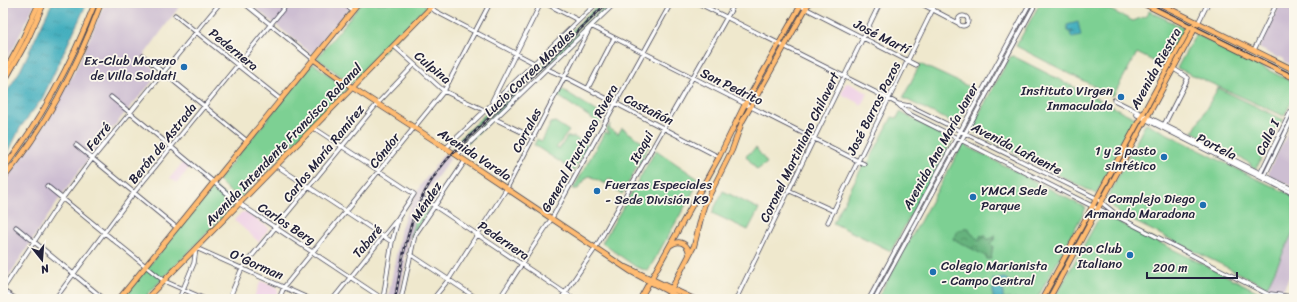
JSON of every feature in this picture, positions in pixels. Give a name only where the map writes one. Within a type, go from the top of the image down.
[{"type":"main road","points":[[3,75],[21,42],[39,3]]},
{"type":"main road","points":[[3,84],[27,41],[44,3]]},
{"type":"main road","points":[[3,170],[40,115],[68,64],[66,62],[70,55],[74,53],[95,3]]},
{"type":"main road","points":[[3,179],[44,119],[74,66],[101,3]]},
{"type":"main road","name":"Avenida Intendente Francisco Rabanal","points":[[119,299],[312,59],[359,3]]},
{"type":"main road","name":"Avenida Intendente Francisco Rabanal","points":[[146,299],[435,3]]},
{"type":"main road","points":[[666,299],[689,257],[695,242],[704,206],[731,154],[742,122],[809,3]]},
{"type":"main road","points":[[1142,3],[1294,78]]},
{"type":"main road","points":[[1158,3],[1294,70]]},
{"type":"main road","points":[[640,299],[719,157],[745,104],[801,4]]},
{"type":"main road","name":"Avenida Riestra","points":[[1042,299],[1170,62],[1198,23]]},
{"type":"main road","name":"Avenida Riestra","points":[[1049,299],[1175,67],[1193,28]]},
{"type":"main road","name":"Avenida Varela","points":[[312,59],[352,88],[457,155],[626,267],[650,281],[694,299]]},
{"type":"main road","points":[[1170,62],[1175,67]]},
{"type":"main road","points":[[68,64],[74,66]]},
{"type":"main road","points":[[40,115],[44,119]]},
{"type":"main road","points":[[669,248],[674,243],[684,244],[688,248],[689,257]]},
{"type":"main road","name":"Avenida Varela","points":[[670,290],[682,299]]},
{"type":"street","name":"Ferré","points":[[3,290],[62,199],[92,159],[220,3]]},
{"type":"street","points":[[244,3],[312,59]]},
{"type":"street","name":"Berón de Astrada","points":[[55,299],[133,194],[288,3]]},
{"type":"street","points":[[343,3],[353,10]]},
{"type":"street","points":[[427,3],[431,7],[475,32],[534,62]]},
{"type":"street","name":"Cóndor","points":[[279,299],[284,288],[444,91],[490,3]]},
{"type":"street","points":[[491,104],[541,3]]},
{"type":"street","points":[[545,3],[578,20]]},
{"type":"street","points":[[446,148],[597,3]]},
{"type":"street","name":"Lucio Correa Morales","points":[[457,155],[615,3]]},
{"type":"street","name":"General Fructuoso Rivera","points":[[499,299],[552,218],[671,3]]},
{"type":"street","name":"Avenida Lafuente","points":[[698,3],[889,99],[898,104],[907,113],[1092,206],[1122,218],[1277,299]]},
{"type":"street","name":"Itaqui","points":[[561,299],[596,247],[663,127],[736,3]]},
{"type":"street","name":"José Martí","points":[[795,3],[801,4],[916,65]]},
{"type":"street","name":"Coronel Martiniano Chilavert","points":[[736,299],[880,3]]},
{"type":"street","points":[[920,3],[958,23]]},
{"type":"street","name":"José Barros Pazos","points":[[828,222],[936,3]]},
{"type":"street","name":"Avenida Ana María Janer","points":[[869,299],[1030,3]]},
{"type":"street","name":"Avenida Ana María Janer","points":[[875,299],[1036,3]]},
{"type":"street","points":[[1198,23],[1208,3]]},
{"type":"street","points":[[1254,50],[1276,3]]},
{"type":"street","name":"Pedernera","points":[[175,14],[280,99]]},
{"type":"street","name":"San Pedrito","points":[[591,26],[864,164]]},
{"type":"street","name":"Corrales","points":[[433,299],[449,279],[507,188],[532,137],[591,26]]},
{"type":"street","points":[[588,88],[614,38]]},
{"type":"street","name":"Culpina","points":[[394,46],[444,91],[484,110]]},
{"type":"street","points":[[1007,46],[1011,48]]},
{"type":"street","points":[[143,56],[246,141]]},
{"type":"street","name":"Carlos María Ramírez","points":[[229,299],[242,268],[377,104],[414,65]]},
{"type":"street","points":[[1163,127],[1188,78],[1175,67]]},
{"type":"street","name":"Castañón","points":[[547,69],[588,88],[719,157]]},
{"type":"street","name":"Carlos Berg","points":[[111,97],[239,203],[383,299]]},
{"type":"street","name":"Portela","points":[[1114,100],[1135,111],[1141,116],[1294,194]]},
{"type":"street","name":"Avenida Lafuente","points":[[898,104],[910,106],[1096,198],[1122,218]]},
{"type":"street","name":"Calle I","points":[[1261,177],[1294,105]]},
{"type":"street","name":"Calle I","points":[[1261,177],[1294,114]]},
{"type":"street","points":[[495,119],[532,137]]},
{"type":"street","points":[[314,128],[380,171]]},
{"type":"street","points":[[76,145],[133,194],[177,228]]},
{"type":"street","name":"Méndez","points":[[402,299],[415,235],[465,161]]},
{"type":"street","points":[[277,166],[392,242]]},
{"type":"street","name":"Tabaré","points":[[333,299],[398,218],[414,194],[380,171]]},
{"type":"street","name":"Portela","points":[[1261,177],[1294,190]]},
{"type":"street","points":[[47,186],[105,231],[164,281],[205,299]]},
{"type":"street","points":[[788,190],[834,211]]},
{"type":"street","name":"Pedernera","points":[[424,199],[574,299]]},
{"type":"street","points":[[383,299],[392,242],[398,218]]},
{"type":"street","points":[[16,226],[104,299]]},
{"type":"street","points":[[179,299],[194,263],[196,248]]},
{"type":"street","name":"O'Gorman","points":[[196,248],[310,299]]},
{"type":"street","points":[[410,254],[478,299]]},
{"type":"street","points":[[876,285],[879,285],[880,289]]},
{"type":"street","points":[[3,290],[16,299]]},
{"type":"street","name":"Avenida Lafuente","points":[[1268,294],[1294,297]]},
{"type":"shaded area","points":[[3,3],[35,3],[14,47],[3,65]]},
{"type":"shaded area","points":[[105,3],[182,3],[142,58],[159,74],[91,155],[57,202],[3,285],[3,183],[47,121],[77,67]]},
{"type":"shaded area","points":[[249,3],[354,3],[312,54]]},
{"type":"shaded area","points":[[1281,3],[1294,3],[1294,66],[1285,62],[1284,59],[1280,57],[1278,58],[1259,48]]},
{"type":"shaded area","points":[[848,83],[868,93],[862,105],[841,94],[845,84]]},
{"type":"shaded area","points":[[1294,120],[1294,187],[1270,176],[1268,172]]},
{"type":"shaded area","points":[[444,154],[451,158],[427,191],[416,214],[409,243],[407,242],[406,245],[409,245],[403,259],[406,260],[399,299],[388,299],[401,228],[405,217],[420,186]]},
{"type":"shaded area","points":[[183,162],[190,167],[177,183],[170,178]]},
{"type":"shaded area","points":[[242,212],[245,212],[269,228],[259,242],[234,220]]},
{"type":"shaded area","points":[[1294,230],[1294,267],[1281,294],[1267,287]]},
{"type":"shaded area","points":[[261,281],[277,288],[278,293],[275,299],[253,299]]},
{"type":"green space","points":[[362,3],[424,3],[426,8],[351,84],[317,58]]},
{"type":"green space","points":[[600,3],[604,3],[454,147],[453,145]]},
{"type":"green space","points":[[608,3],[613,3],[459,151],[457,149]]},
{"type":"green space","points":[[1040,3],[1096,3],[1133,21],[1146,16],[1149,11],[1184,28],[1185,30],[1165,67],[1137,53],[1113,96],[1016,46]]},
{"type":"green space","points":[[1196,34],[1294,83],[1294,97],[1284,116],[1177,68]]},
{"type":"green space","points":[[1013,56],[1137,119],[1096,194],[970,130],[1010,57]]},
{"type":"green space","points":[[313,63],[347,89],[238,200],[218,180]]},
{"type":"green space","points":[[920,64],[976,90],[958,125],[903,98]]},
{"type":"green space","points":[[1218,88],[1284,120],[1277,127],[1256,169],[1250,166],[1251,164],[1193,132]]},
{"type":"green space","points":[[562,89],[604,116],[600,124],[558,96]]},
{"type":"green space","points":[[900,112],[951,139],[952,141],[891,251],[833,223],[863,165],[867,165],[892,117],[897,118]]},
{"type":"green space","points":[[555,122],[569,131],[556,148],[559,149],[567,137],[574,137],[588,145],[574,171],[534,145],[537,139],[542,141],[551,123]]},
{"type":"green space","name":"Complejo Diego Armando Maradona","points":[[1146,123],[1294,196],[1294,230],[1267,287],[1123,216],[1113,208],[1107,198]]},
{"type":"green space","points":[[610,124],[609,128],[618,134],[622,128],[649,146],[622,194],[611,186],[612,180],[609,179],[605,184],[590,176],[587,177],[578,189],[573,189],[605,132],[609,134],[606,130]]},
{"type":"green space","points":[[963,144],[1086,208],[1037,299],[877,299]]},
{"type":"green space","points":[[756,148],[767,163],[757,170],[746,156]]},
{"type":"green space","points":[[656,150],[700,180],[648,271],[636,267],[602,243]]},
{"type":"green space","points":[[214,186],[235,204],[143,299],[122,299]]},
{"type":"green space","points":[[723,191],[759,209],[748,230],[712,213]]},
{"type":"green space","points":[[422,202],[430,208],[410,238],[416,214]]},
{"type":"green space","name":"Campo Club Italiano","points":[[1100,216],[1120,223],[1273,299],[1054,299]]},
{"type":"green space","points":[[969,228],[970,232],[980,241],[980,236],[985,235],[986,239],[991,239],[995,234],[994,240],[990,243],[993,246],[991,259],[987,259],[984,255],[953,239],[957,231]]},
{"type":"water","points":[[52,3],[87,3],[42,99],[20,128],[9,151],[3,159],[3,98],[21,69]]},
{"type":"water","points":[[1078,22],[1081,36],[1072,38],[1070,33],[1073,31],[1068,32],[1067,25]]},
{"type":"water","points":[[1005,278],[1011,283],[1009,288],[1003,290],[1003,299],[993,299],[993,279]]},
{"type":"tram line","points":[[1149,3],[1294,75]]},
{"type":"railway","points":[[395,299],[412,221],[419,203],[439,169],[453,153],[607,3]]},
{"type":"place","name":"Ex-Club Moreno de Villa Soldati","points":[[184,67]]},
{"type":"place","name":"Instituto Virgen Inmaculada","points":[[1121,97]]},
{"type":"place","name":"1 y 2 pasto sintético","points":[[1164,157]]},
{"type":"place","name":"Fuerzas Especiales - Sede División K9","points":[[597,191]]},
{"type":"place","name":"YMCA Sede Parque","points":[[973,197]]},
{"type":"place","name":"Complejo Diego Armando Maradona","points":[[1203,205]]},
{"type":"place","name":"Campo Club Italiano","points":[[1130,255]]},
{"type":"place","name":"Colegio Marianista - Campo Central","points":[[933,272]]}]
